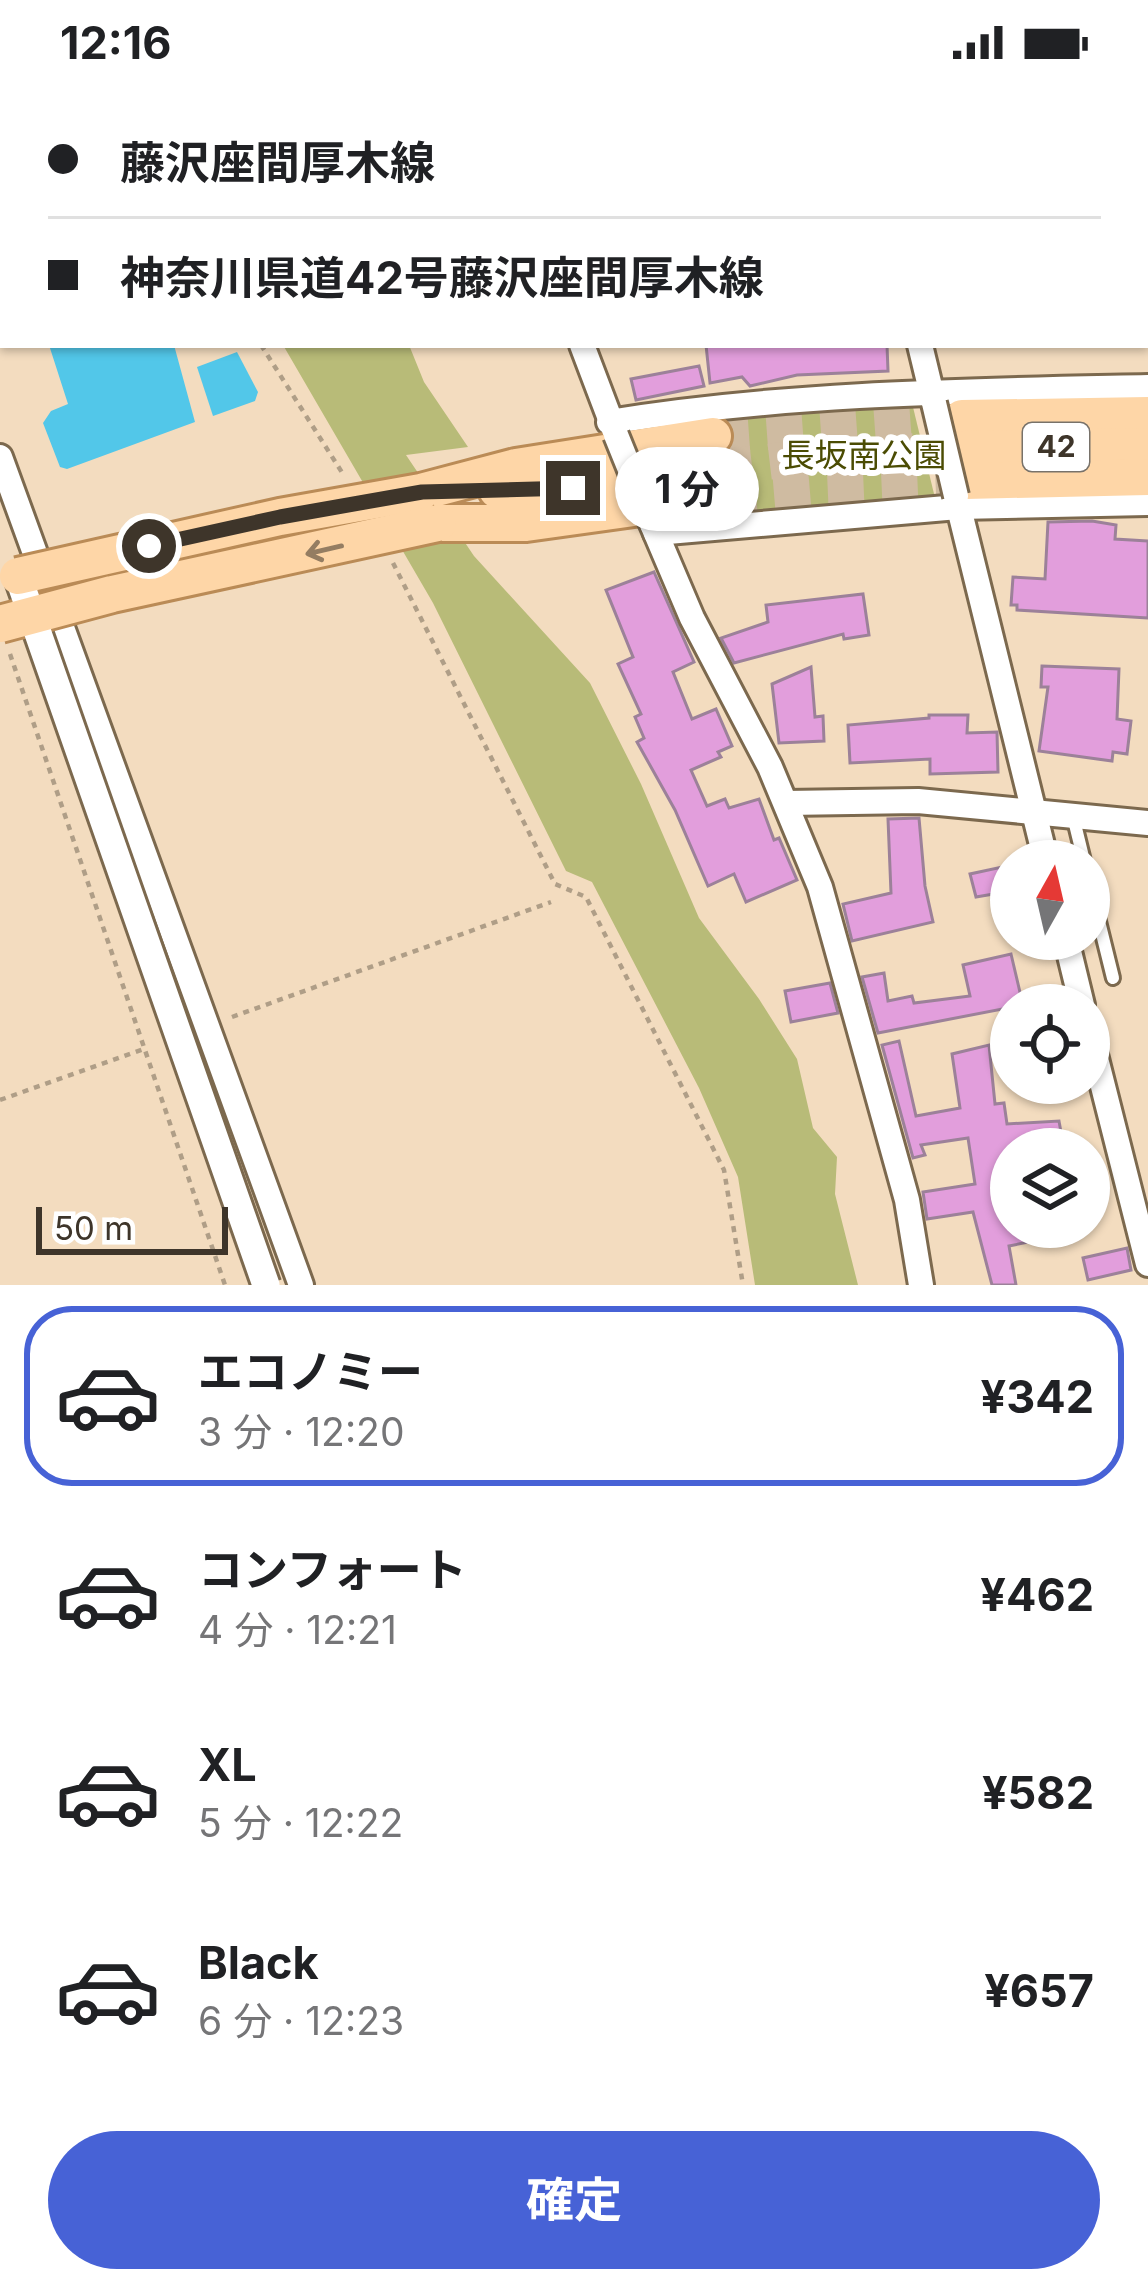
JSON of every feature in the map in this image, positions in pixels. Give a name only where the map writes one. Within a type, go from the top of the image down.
[{"type":"main road","points":[[953,449],[1148,415]]},
{"type":"main road","name":"42","points":[[953,449],[1148,446]]},
{"type":"main road","points":[[953,449],[1148,477]]},
{"type":"main road","points":[[16,620],[430,507],[516,467],[716,467]]},
{"type":"main road","points":[[9,579],[280,517],[430,507],[716,467]]},
{"type":"main road","points":[[430,507],[526,523],[716,467]]},
{"type":"street","points":[[583,348],[692,617],[786,802],[820,887],[907,1200],[922,1285]]},
{"type":"street","points":[[921,348],[953,449],[1041,840]]},
{"type":"street","points":[[654,528],[953,449],[1148,387]]},
{"type":"street","points":[[613,428],[698,408],[953,449],[1148,503]]},
{"type":"street","points":[[0,458],[301,1285]]},
{"type":"street","points":[[9,579],[16,620],[266,1285]]},
{"type":"street","points":[[786,802],[918,800],[1148,824]]},
{"type":"street","points":[[1107,1104],[1148,1264]]},
{"type":"lane","points":[[1073,815],[1079,840]]},
{"type":"lane","points":[[1108,960],[1112,978]]},
{"type":"path","points":[[263,348],[348,482]]},
{"type":"path","points":[[388,554],[555,884],[586,897],[724,1171],[743,1285]]},
{"type":"path","points":[[16,620],[146,1048],[225,1285]]},
{"type":"path","points":[[208,1026],[551,902]]},
{"type":"path","points":[[0,1100],[146,1048]]},
{"type":"green space","points":[[285,348],[410,348],[424,382],[468,447],[406,455],[474,556],[590,683],[641,784],[699,918],[797,1059],[813,1128],[837,1157],[835,1194],[858,1285],[755,1285],[738,1177],[699,1088],[592,882],[566,871],[433,603]]},
{"type":"green space","name":"長坂南公園","points":[[912,403],[935,498],[726,515],[717,420]]},
{"type":"water","points":[[50,348],[175,348],[195,422],[67,469],[60,467],[43,423],[51,411],[68,404]]},
{"type":"water","points":[[237,352],[258,392],[255,401],[213,416],[197,367]]},
{"type":"building","points":[[706,348],[887,348],[888,371],[797,375],[750,386],[742,377],[710,383]]},
{"type":"building","points":[[699,366],[704,386],[636,400],[631,379]]},
{"type":"building","points":[[1048,522],[1116,525],[1115,539],[1148,541],[1148,618],[1017,610],[1017,605],[1011,605],[1013,577],[1045,579]]},
{"type":"building","points":[[654,572],[694,662],[673,672],[692,719],[716,709],[732,746],[718,752],[721,757],[691,770],[707,806],[725,799],[729,808],[759,799],[774,840],[779,838],[797,880],[746,902],[734,874],[708,886],[675,810],[637,742],[644,738],[635,717],[641,714],[618,664],[633,657],[606,590]]},
{"type":"building","points":[[863,594],[869,635],[844,639],[843,634],[734,663],[721,638],[768,622],[766,605]]},
{"type":"building","points":[[1042,666],[1119,669],[1117,719],[1131,721],[1127,754],[1113,752],[1112,761],[1039,751],[1048,687],[1041,687]]},
{"type":"building","points":[[811,667],[815,717],[823,716],[824,741],[779,743],[772,684]]},
{"type":"building","points":[[968,715],[967,733],[997,732],[998,772],[930,774],[930,759],[850,763],[848,725]]},
{"type":"building","points":[[919,818],[933,922],[852,941],[843,904],[891,893],[888,819]]},
{"type":"building","points":[[990,870],[990,895],[976,897],[970,874]]},
{"type":"building","points":[[1012,960],[1018,984],[990,984],[990,1011],[878,1033],[862,977],[884,973],[888,1001],[912,996],[914,1003],[970,996],[963,965]]},
{"type":"building","points":[[830,983],[838,1013],[791,1022],[785,991]]},
{"type":"building","points":[[899,1041],[916,1116],[960,1108],[952,1054],[989,1045],[990,1104],[1004,1104],[1007,1124],[1059,1121],[1060,1128],[990,1128],[990,1248],[1009,1248],[1016,1285],[992,1285],[973,1212],[927,1219],[923,1192],[975,1184],[968,1138],[921,1145],[925,1155],[913,1158],[882,1045]]},
{"type":"building","points":[[1127,1248],[1131,1270],[1088,1280],[1083,1258]]},
{"type":"tunnel","points":[[713,436],[962,418]]},
{"type":"tunnel","points":[[716,468],[826,455],[964,449]]},
{"type":"tunnel","points":[[720,496],[965,481]]},
{"type":"route","points":[[149,546],[422,492],[573,488]]}]
